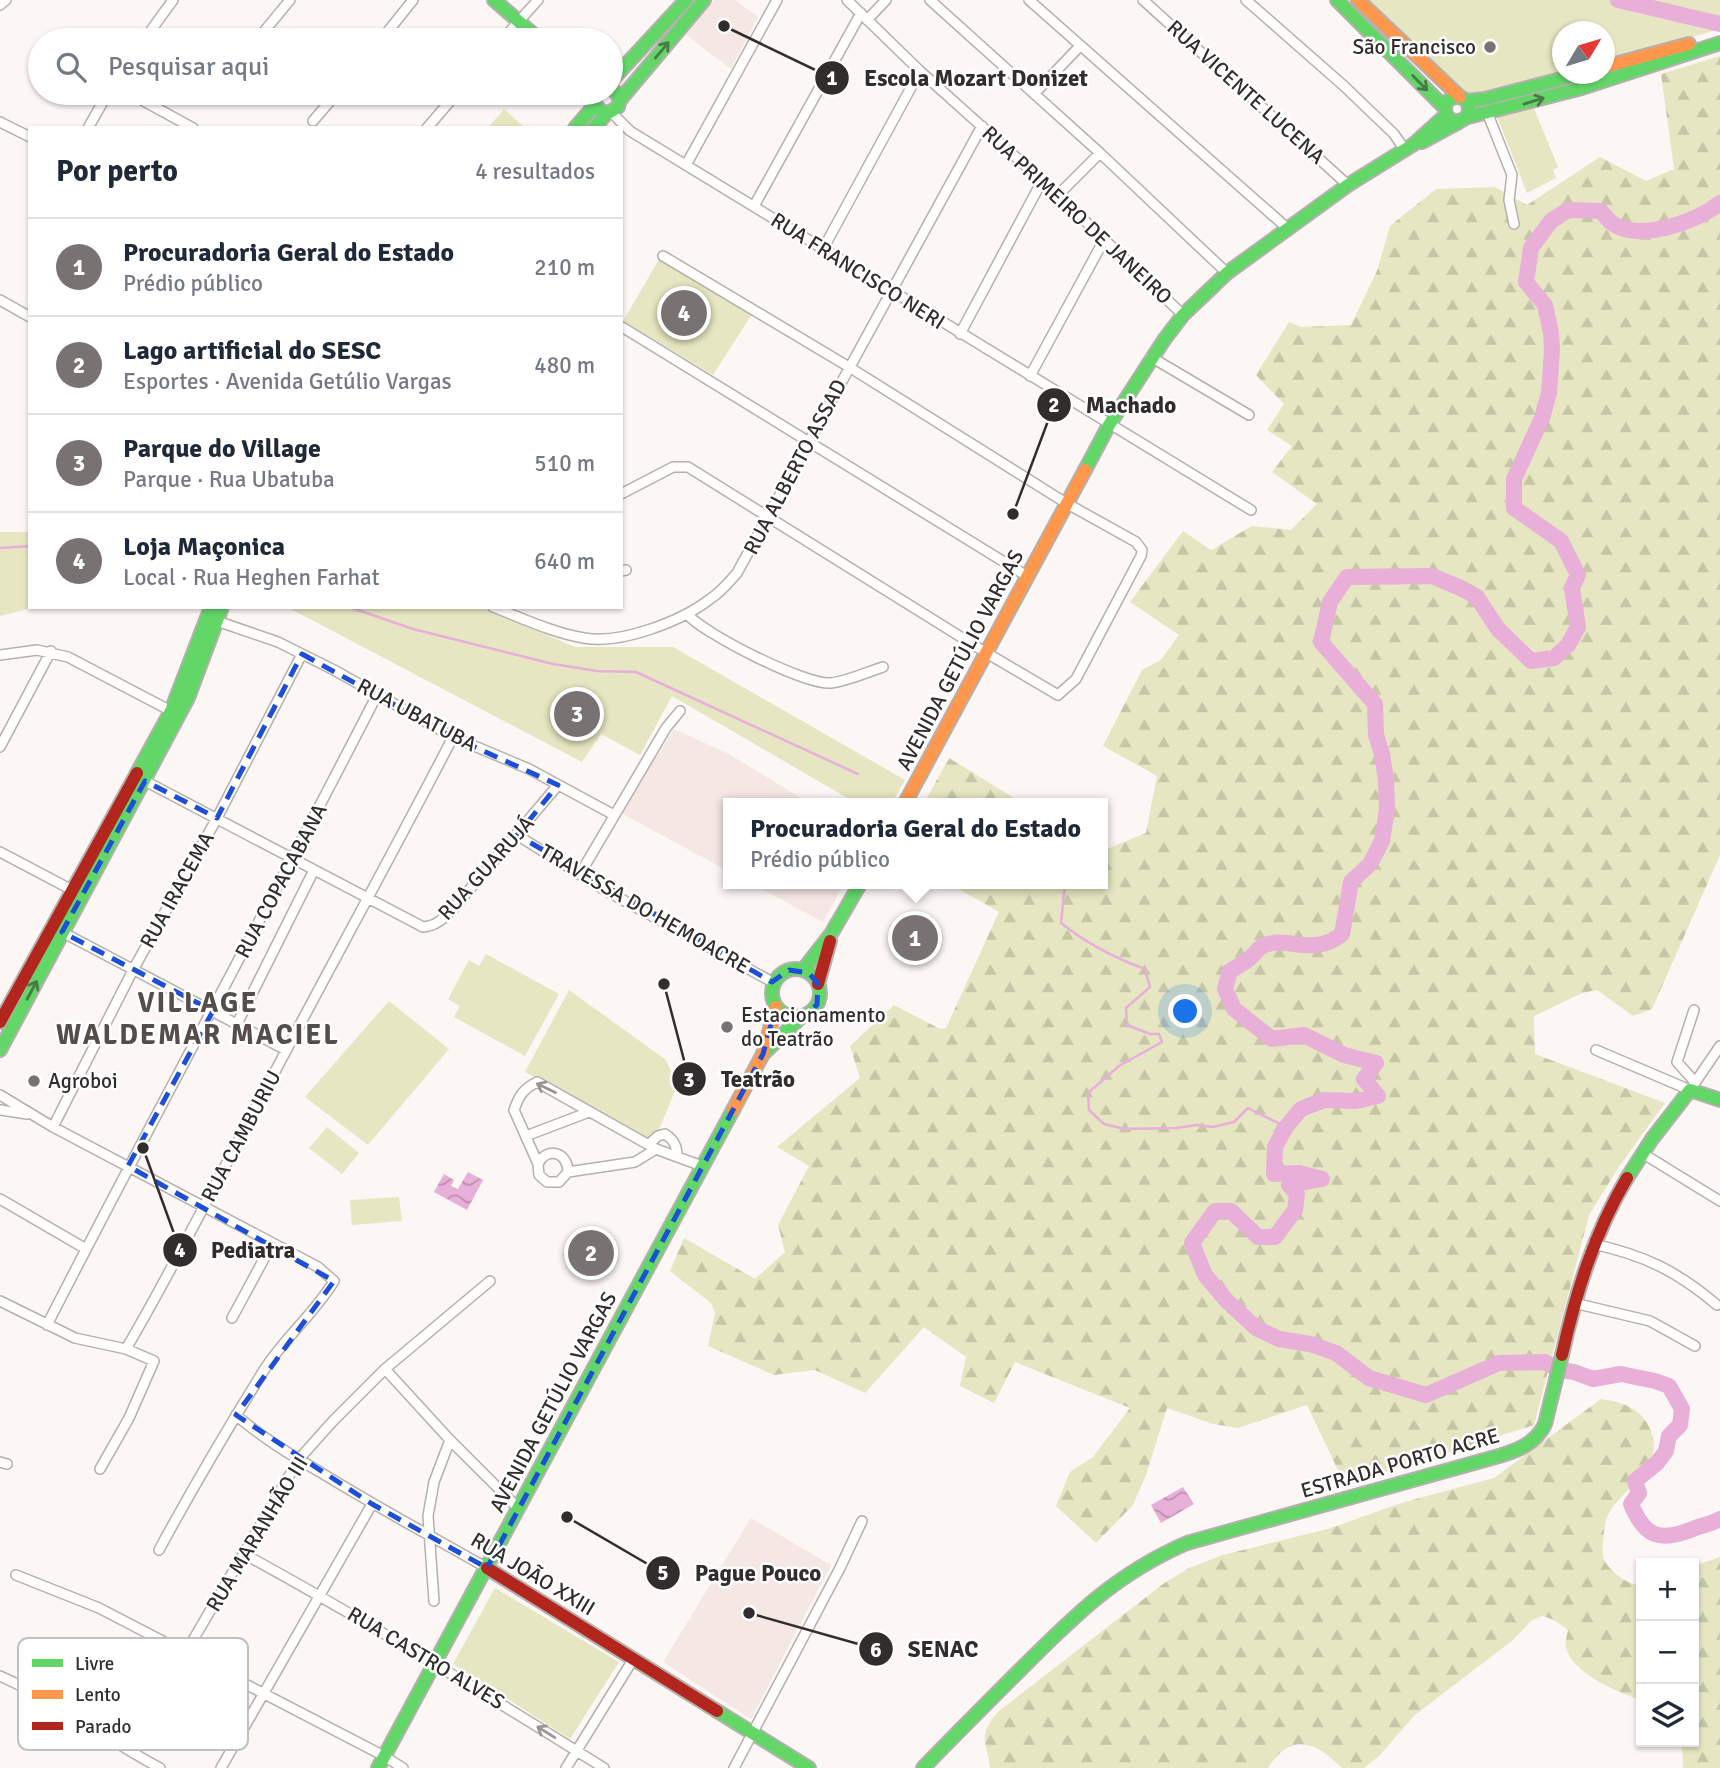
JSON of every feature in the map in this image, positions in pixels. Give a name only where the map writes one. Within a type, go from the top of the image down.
[{"type":"street","points":[[0,5],[5,0]]},
{"type":"street","points":[[153,28],[173,0]]},
{"type":"street","points":[[267,28],[290,0]]},
{"type":"street","points":[[391,28],[413,0]]},
{"type":"street","points":[[494,0],[526,28]]},
{"type":"street","points":[[513,28],[538,0]]},
{"type":"street","points":[[623,68],[686,0]]},
{"type":"street","points":[[623,96],[704,0]]},
{"type":"street","points":[[686,165],[777,0]]},
{"type":"street","name":"RUA PRIMEIRO DE JANEIRO","points":[[847,0],[1184,316]]},
{"type":"street","points":[[754,206],[864,17],[886,0]]},
{"type":"street","points":[[930,0],[1100,153],[1227,273]]},
{"type":"street","points":[[1029,0],[1286,228]]},
{"type":"street","name":"RUA VICENTE LUCENA","points":[[1143,0],[1348,185]]},
{"type":"street","points":[[1246,0],[1410,147]]},
{"type":"street","points":[[1337,0],[1446,112],[1449,119],[1463,119],[1470,109],[1463,99],[1358,0]]},
{"type":"street","name":"AVENIDA GETÚLIO VARGAS","points":[[908,798],[1109,425],[1151,358],[1184,316],[1227,273],[1348,185],[1463,119],[1582,88],[1720,36]]},
{"type":"street","name":"AVENIDA GETÚLIO VARGAS","points":[[1615,65],[1704,44],[1720,43]]},
{"type":"street","points":[[1034,94],[1080,46]]},
{"type":"street","points":[[822,249],[920,71]]},
{"type":"street","points":[[1446,112],[1452,98],[1485,99],[1552,81]]},
{"type":"street","points":[[89,126],[101,105]]},
{"type":"street","points":[[151,105],[189,126]]},
{"type":"street","points":[[313,121],[327,105]]},
{"type":"street","points":[[429,126],[446,105]]},
{"type":"street","points":[[576,126],[592,105]]},
{"type":"street","points":[[598,105],[600,111],[609,113]]},
{"type":"street","points":[[596,126],[619,105]]},
{"type":"street","name":"AVENIDA GETÚLIO VARGAS","points":[[1410,147],[1446,112]]},
{"type":"street","points":[[1487,112],[1512,176],[1509,200],[1514,225]]},
{"type":"street","name":"RUA FRANCISCO NERI","points":[[609,113],[630,131],[1251,510]]},
{"type":"street","points":[[0,122],[28,136]]},
{"type":"street","name":"RUA ALBERTO ASSAD","points":[[499,609],[585,639],[628,635],[687,614],[721,591],[737,573],[982,126]]},
{"type":"street","points":[[1058,195],[1100,153]]},
{"type":"street","points":[[960,334],[1042,181]]},
{"type":"street","points":[[1030,376],[1104,240]]},
{"type":"street","points":[[623,493],[673,467],[688,467],[1058,695],[1076,679],[1142,550],[1136,542],[1066,503],[663,256]]},
{"type":"street","points":[[0,300],[28,316]]},
{"type":"street","points":[[623,328],[1027,576]]},
{"type":"street","points":[[1151,358],[1249,415]]},
{"type":"street","points":[[0,1022],[171,710],[210,609]]},
{"type":"street","points":[[0,1050],[188,698],[221,609]]},
{"type":"street","points":[[687,614],[707,631],[785,671],[809,680],[831,683],[883,667]]},
{"type":"street","name":"RUA UBATUBA","points":[[217,621],[278,642],[453,737],[528,769],[614,815]]},
{"type":"street","points":[[0,655],[30,650],[51,651],[91,667],[171,710]]},
{"type":"street","points":[[0,747],[51,651]]},
{"type":"street","name":"RUA IRACEMA","points":[[53,1127],[133,970],[217,818],[302,654]]},
{"type":"street","name":"RUA COPACABANA","points":[[47,1325],[377,695]]},
{"type":"street","points":[[580,874],[666,728],[680,711]]},
{"type":"street","name":"RUA CAMBURIU","points":[[126,1349],[173,1268],[203,1206],[453,737]]},
{"type":"street","name":"RUA GUARUJÁ","points":[[145,780],[423,927],[431,926],[453,909],[558,785]]},
{"type":"street","name":"TRAVESSA DO HEMOACRE","points":[[517,835],[580,874],[774,983]]},
{"type":"street","points":[[0,852],[72,890]]},
{"type":"street","points":[[237,1024],[314,870]]},
{"type":"street","points":[[803,970],[831,934],[857,889]]},
{"type":"street","points":[[62,932],[286,1050]]},
{"type":"street","points":[[818,984],[831,934]]},
{"type":"street","points":[[789,970],[803,970],[818,984],[820,991],[817,1004],[813,1010],[801,1017],[787,1016],[776,1007],[772,995],[774,983],[789,970]]},
{"type":"street","name":"AVENIDA GETÚLIO VARGAS","points":[[381,1762],[763,1054],[776,1007]]},
{"type":"street","points":[[1692,1086],[1677,1062],[1694,1010]]},
{"type":"street","name":"AVENIDA GETÚLIO VARGAS","points":[[763,1054],[801,1017]]},
{"type":"street","name":"ESTRADA PORTO ACRE","points":[[923,1768],[1086,1604],[1134,1567],[1187,1543],[1512,1452],[1537,1436],[1548,1414],[1574,1303],[1592,1244],[1612,1202],[1642,1153],[1720,1046]]},
{"type":"street","points":[[1596,1051],[1692,1086],[1720,1100]]},
{"type":"street","points":[[677,1156],[677,1147],[665,1134],[658,1136],[652,1146],[635,1162],[568,1172],[559,1182],[547,1182],[539,1175],[538,1164],[514,1110],[519,1095],[537,1082],[652,1146],[677,1156],[702,1166]]},
{"type":"street","points":[[0,1095],[53,1127],[318,1267],[334,1281],[325,1297],[265,1368],[159,1550]]},
{"type":"street","points":[[0,1110],[35,1116]]},
{"type":"street","points":[[526,1136],[589,1112]]},
{"type":"street","points":[[538,1164],[542,1157],[557,1153],[564,1157],[568,1172]]},
{"type":"street","points":[[1642,1153],[1720,1201]]},
{"type":"street","points":[[0,1199],[86,1249]]},
{"type":"street","points":[[232,1318],[272,1244]]},
{"type":"street","points":[[1592,1244],[1634,1255],[1669,1269],[1717,1305]]},
{"type":"street","name":"RUA MARANHÃO III","points":[[194,1638],[299,1460],[385,1369],[490,1281]]},
{"type":"street","points":[[0,1301],[75,1338],[126,1349],[153,1361],[129,1418],[100,1469]]},
{"type":"street","points":[[1574,1303],[1650,1321],[1695,1346]]},
{"type":"street","points":[[385,1369],[450,1440],[517,1507]]},
{"type":"street","name":"RUA JOÃO XXIII","points":[[236,1415],[299,1460],[487,1568],[809,1768]]},
{"type":"street","points":[[434,1601],[428,1516],[433,1482],[450,1440]]},
{"type":"street","points":[[248,1719],[372,1504]]},
{"type":"street","points":[[734,1768],[862,1521]]},
{"type":"street","name":"RUA CASTRO ALVES","points":[[244,1554],[436,1663],[604,1768]]},
{"type":"street","points":[[16,1575],[99,1608],[158,1638]]},
{"type":"street","points":[[566,1768],[634,1658]]},
{"type":"street","points":[[0,1676],[18,1683]]},
{"type":"street","points":[[248,1684],[381,1762],[402,1768]]},
{"type":"street","points":[[126,1750],[160,1768]]},
{"type":"street","points":[[221,1768],[231,1750]]},
{"type":"highlighted area","points":[[302,654],[453,737],[558,785],[517,835],[772,982],[789,970],[809,973],[818,984],[817,1005],[801,1017],[774,1013],[763,1054],[487,1568],[372,1504],[236,1415],[334,1281],[128,1166],[213,1011],[62,932],[145,781],[217,818]]},
{"type":"shaded area","points":[[714,0],[735,0],[758,17],[731,69],[686,35]]},
{"type":"shaded area","points":[[674,729],[729,754],[801,798],[723,798],[723,868],[621,813]]},
{"type":"shaded area","points":[[761,889],[841,889],[823,922]]},
{"type":"shaded area","points":[[751,1518],[831,1565],[751,1719],[663,1662]]},
{"type":"green space","name":"São Francisco","points":[[1369,0],[1720,0],[1720,29],[1615,59],[1615,21],[1552,21],[1552,76],[1487,94],[1464,93]]},
{"type":"green space","points":[[1720,56],[1720,855],[1652,1009],[1633,1016],[1597,990],[1582,993],[1534,1016],[1535,1054],[1665,1103],[1620,1165],[1589,1215],[1534,1425],[1345,1485],[1307,1405],[1238,1428],[1213,1424],[1167,1408],[1146,1475],[1133,1505],[1096,1543],[1056,1506],[1070,1472],[1093,1457],[1130,1408],[1015,1362],[994,1403],[960,1386],[966,1357],[924,1327],[865,1393],[815,1370],[774,1375],[708,1346],[715,1313],[711,1303],[670,1271],[684,1238],[755,1279],[785,1252],[778,1225],[809,1166],[777,1147],[860,1078],[850,1046],[894,1005],[940,1029],[946,1028],[999,912],[959,889],[1108,889],[1108,849],[1146,833],[1157,776],[1103,746],[1142,670],[1161,660],[1179,635],[1130,602],[1183,531],[1211,550],[1252,526],[1291,530],[1317,504],[1272,472],[1292,446],[1267,430],[1284,404],[1256,375],[1289,322],[1301,327],[1351,325],[1377,271],[1390,226],[1436,189],[1495,187],[1527,205],[1600,157],[1646,181],[1674,169],[1661,74]]},
{"type":"green space","points":[[1533,106],[1558,167],[1553,170],[1556,178],[1527,193],[1497,116]]},
{"type":"green space","points":[[504,109],[523,126],[490,126]]},
{"type":"green space","points":[[660,258],[752,314],[713,375],[623,321]]},
{"type":"green space","points":[[0,532],[28,532],[28,609],[0,616]]},
{"type":"green space","points":[[291,609],[485,609],[575,647],[673,647],[905,780],[895,798],[847,798],[672,696],[640,755],[601,734],[582,762]]},
{"type":"green space","points":[[949,758],[1014,798],[927,798]]},
{"type":"green space","points":[[486,954],[559,994],[525,1056],[454,1017],[460,1006],[448,999],[469,960],[479,966]]},
{"type":"green space","points":[[569,990],[666,1060],[677,1086],[657,1134],[647,1139],[525,1072]]},
{"type":"green space","points":[[389,1001],[449,1049],[368,1145],[305,1097]]},
{"type":"green space","points":[[327,1127],[359,1153],[342,1174],[309,1148]]},
{"type":"green space","points":[[399,1197],[402,1221],[352,1225],[350,1200]]},
{"type":"green space","points":[[1601,1399],[1621,1403],[1633,1409],[1647,1423],[1653,1438],[1654,1451],[1650,1463],[1608,1515],[1603,1546],[1604,1558],[1612,1571],[1627,1582],[1636,1584],[1636,1698],[1597,1681],[1586,1673],[1570,1656],[1566,1645],[1568,1630],[1543,1616],[1532,1620],[1513,1640],[1415,1715],[1379,1756],[1364,1768],[1342,1768],[1323,1752],[1304,1744],[1286,1749],[1268,1768],[990,1768],[985,1733],[999,1711],[1163,1584],[1189,1568],[1223,1555],[1331,1528],[1401,1503],[1494,1478]]},
{"type":"green space","points":[[1720,1557],[1720,1768],[1683,1768],[1682,1747],[1699,1747],[1699,1564]]},
{"type":"green space","points":[[495,1588],[619,1662],[570,1739],[453,1664]]},
{"type":"water","points":[[468,1172],[483,1180],[467,1210],[434,1192],[444,1174],[454,1180],[451,1186],[458,1189]]},
{"type":"water","points":[[606,1243],[613,1245],[616,1253],[613,1262],[566,1259],[563,1254]]},
{"type":"water","points":[[1183,1487],[1194,1504],[1161,1523],[1151,1505]]},
{"type":"waterway","points":[[1618,0],[1720,24]]},
{"type":"waterway","points":[[1720,203],[1685,222],[1642,231],[1615,225],[1601,211],[1568,210],[1551,221],[1531,248],[1526,282],[1545,305],[1552,350],[1549,393],[1542,418],[1514,479],[1514,508],[1561,541],[1578,575],[1572,588],[1578,627],[1568,645],[1554,658],[1531,661],[1498,629],[1477,597],[1432,576],[1347,577],[1330,602],[1321,642],[1375,704],[1376,735],[1386,780],[1387,809],[1382,841],[1370,864],[1351,882],[1342,934],[1320,945],[1270,943],[1261,947],[1247,961],[1230,971],[1225,989],[1234,1009],[1272,1039],[1304,1035],[1344,1055],[1376,1063],[1364,1079],[1378,1096],[1356,1101],[1324,1100],[1301,1109],[1286,1127],[1275,1147],[1274,1174],[1299,1173],[1322,1179],[1289,1185],[1297,1194],[1295,1210],[1275,1237],[1258,1237],[1231,1211],[1215,1211],[1192,1243],[1205,1275],[1226,1300],[1256,1328],[1279,1339],[1310,1344],[1336,1353],[1369,1378],[1426,1395],[1499,1363],[1545,1362],[1560,1370],[1593,1379],[1621,1374],[1669,1386],[1682,1409],[1680,1425],[1669,1436],[1666,1451],[1657,1463],[1635,1481],[1639,1493],[1631,1504],[1642,1524],[1648,1530],[1663,1536],[1681,1533],[1720,1519]]},
{"type":"waterway","points":[[0,548],[28,546]]},
{"type":"waterway","points":[[355,609],[413,629],[553,664],[597,671],[636,672],[858,774]]},
{"type":"waterway","points":[[1064,889],[1061,923],[1101,949],[1145,969],[1150,987],[1126,1008],[1127,1025],[1150,1034],[1159,1034],[1162,1042],[1119,1066],[1088,1093],[1089,1110],[1104,1124],[1125,1129],[1198,1125],[1213,1127],[1234,1122],[1248,1108],[1286,1127]]},
{"type":"traffic: fast","points":[[494,0],[526,28]]},
{"type":"traffic: fast","points":[[623,68],[686,0]]},
{"type":"traffic: fast","points":[[623,96],[704,0]]},
{"type":"traffic: fast","points":[[1337,0],[1445,108]]},
{"type":"traffic: fast","points":[[1468,117],[1582,88],[1720,43]]},
{"type":"traffic: fast","points":[[1467,101],[1485,99],[1552,81]]},
{"type":"traffic: fast","points":[[1457,97],[1466,100],[1469,109],[1466,118],[1457,121],[1448,118],[1445,109],[1448,100],[1457,97]]},
{"type":"traffic: fast","points":[[577,126],[595,105]]},
{"type":"traffic: fast","points":[[597,105],[601,111],[608,113],[619,105]]},
{"type":"traffic: fast","points":[[596,126],[607,113]]},
{"type":"traffic: fast","points":[[1085,470],[1109,425],[1183,315],[1227,273],[1348,185],[1414,144],[1446,115]]},
{"type":"traffic: fast","points":[[1422,142],[1459,122]]},
{"type":"traffic: fast","points":[[137,773],[171,711],[210,609]]},
{"type":"traffic: fast","points":[[0,1050],[188,698],[221,609]]},
{"type":"traffic: fast","points":[[803,970],[831,934],[857,889]]},
{"type":"traffic: fast","points":[[796,969],[813,976],[820,993],[813,1010],[796,1017],[779,1010],[772,993],[779,976],[796,969]]},
{"type":"traffic: fast","points":[[763,1054],[801,1017]]},
{"type":"traffic: fast","points":[[1627,1178],[1652,1139],[1690,1090],[1720,1100]]},
{"type":"traffic: fast","points":[[378,1768],[733,1110]]},
{"type":"traffic: fast","points":[[923,1768],[1076,1616],[1116,1583],[1161,1555],[1187,1543],[1499,1456],[1526,1445],[1537,1436],[1545,1424],[1562,1355]]},
{"type":"traffic: fast","points":[[717,1711],[809,1768]]},
{"type":"traffic: slow","points":[[1358,0],[1460,97]]},
{"type":"traffic: slow","points":[[1615,64],[1689,44]]},
{"type":"traffic: slow","points":[[908,798],[1085,470]]},
{"type":"traffic: slow","points":[[733,1110],[763,1054],[776,1007]]},
{"type":"traffic: jam","points":[[0,1022],[137,773]]},
{"type":"traffic: jam","points":[[818,984],[830,941]]},
{"type":"traffic: jam","points":[[1562,1355],[1587,1264],[1605,1220],[1627,1178]]},
{"type":"traffic: jam","points":[[487,1568],[717,1711]]},
{"type":"place","name":"Escola Mozart Donizet","points":[[724,26]]},
{"type":"place","name":"São Francisco","points":[[1490,47]]},
{"type":"place","name":"Loja Maçonica","points":[[684,313]]},
{"type":"place","name":"Machado","points":[[1013,514]]},
{"type":"place","name":"Parque do Village","points":[[577,714]]},
{"type":"place","name":"Procuradoria Geral do Estado","points":[[915,938]]},
{"type":"place","name":"Teatrão","points":[[664,984]]},
{"type":"place","name":"Estacionamento do Teatrão","points":[[727,1027]]},
{"type":"place","name":"Agroboi","points":[[34,1081]]},
{"type":"place","name":"Pediatra","points":[[143,1148]]},
{"type":"place","name":"Lago artificial do SESC","points":[[591,1253]]},
{"type":"place","name":"Pague Pouco","points":[[567,1517]]},
{"type":"place","name":"SENAC","points":[[749,1613]]},
{"type":"district","name":"VILLAGE WALDEMAR MACIEL","points":[[198,1019]]}]
